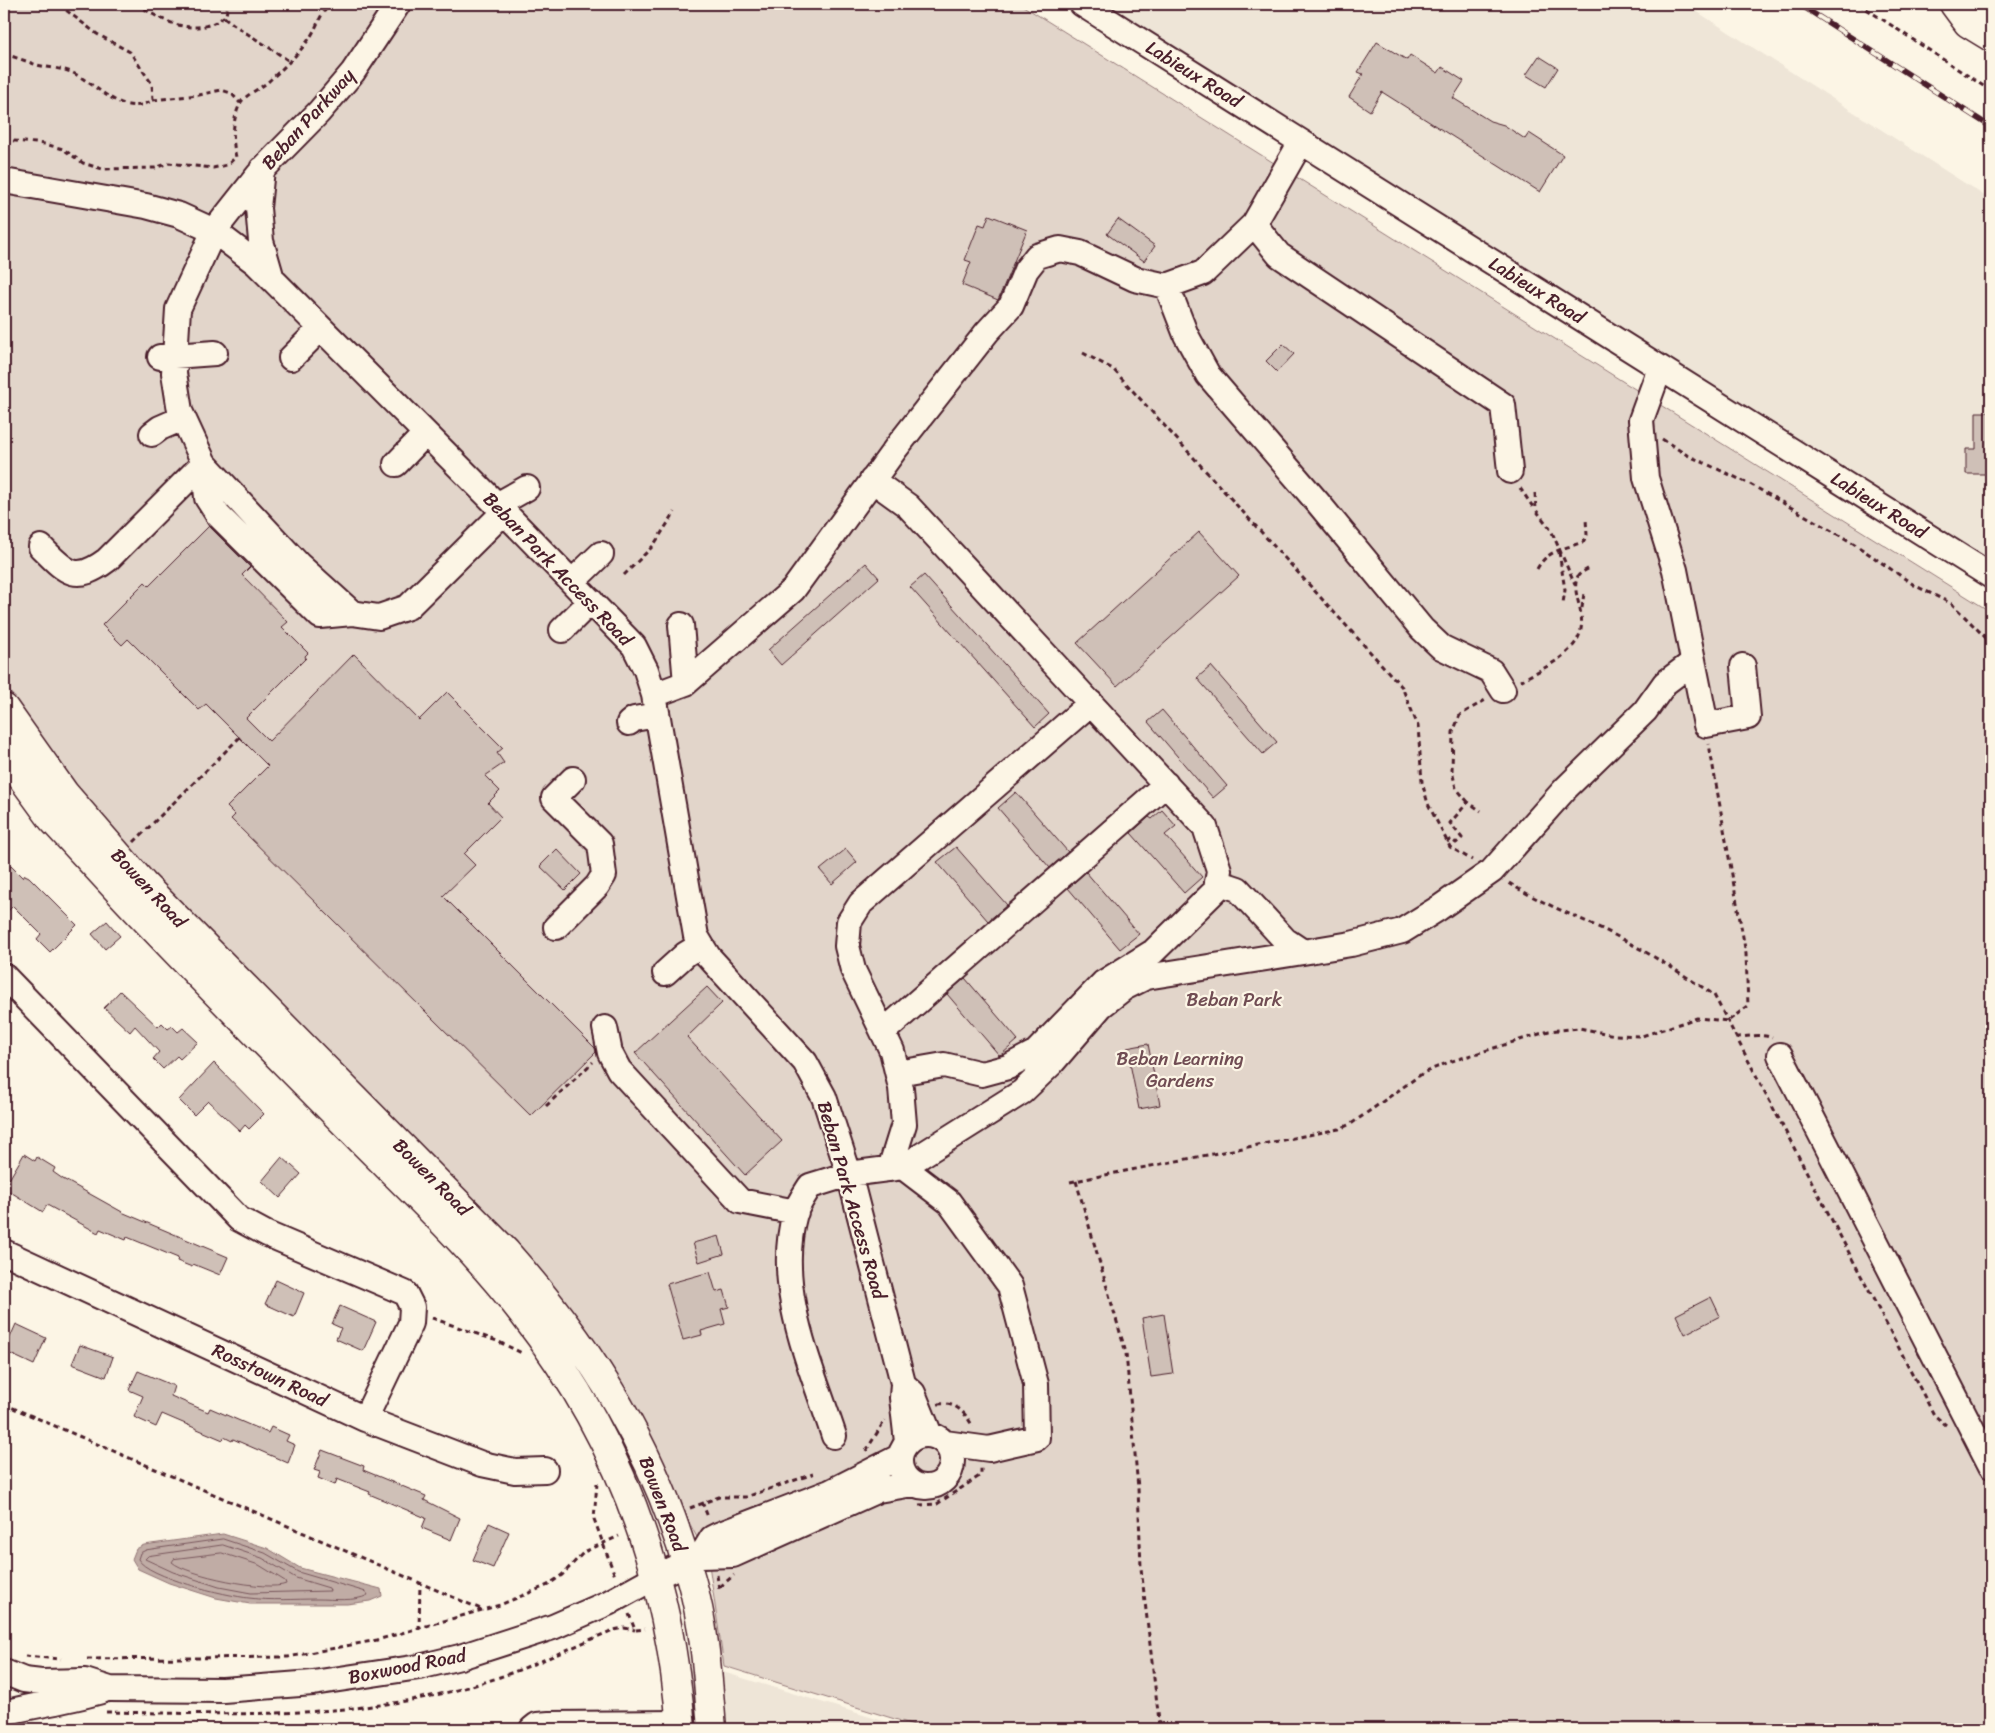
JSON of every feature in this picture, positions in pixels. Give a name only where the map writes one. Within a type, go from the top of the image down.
[{"type":"main road","points":[[1954,4],[1968,23],[1991,37]]},
{"type":"main road","points":[[1980,4],[1991,9]]},
{"type":"main road","name":"Bowen Road","points":[[4,708],[65,794],[143,884],[506,1252],[543,1294],[578,1340],[610,1388],[633,1431],[693,1559],[692,1580],[702,1632],[712,1729]]},
{"type":"main road","name":"Bowen Road","points":[[4,753],[52,819],[131,906],[480,1262],[522,1311],[546,1344],[601,1434],[632,1503],[657,1576],[675,1661],[681,1726]]},
{"type":"street","name":"Beban Parkway","points":[[204,463],[180,411],[174,373],[167,356],[178,310],[214,231],[263,168],[319,112],[353,72],[398,4]]},
{"type":"street","name":"Labieux Road","points":[[1082,4],[1991,576]]},
{"type":"street","points":[[629,723],[686,683],[793,590],[872,480],[987,332],[1011,306],[1026,270],[1037,256],[1060,249],[1080,253],[1135,279],[1167,286],[1203,273],[1254,224],[1301,142]]},
{"type":"street","points":[[263,168],[258,208],[261,241],[273,280]]},
{"type":"street","name":"Beban Park Access Road","points":[[4,182],[146,206],[180,215],[214,231],[256,263],[504,512],[634,646],[646,670],[656,705],[696,936],[708,956],[805,1062],[824,1097],[849,1174],[903,1383],[903,1450]]},
{"type":"street","points":[[1254,224],[1279,255],[1503,405],[1510,471]]},
{"type":"street","points":[[1167,286],[1186,335],[1208,375],[1422,628],[1441,647],[1491,671],[1503,690]]},
{"type":"street","points":[[291,358],[320,329]]},
{"type":"street","points":[[167,356],[215,353]]},
{"type":"street","points":[[1660,368],[1641,420],[1646,478],[1675,570],[1706,725],[1748,717],[1744,666]]},
{"type":"street","points":[[152,434],[160,428],[183,418]]},
{"type":"street","points":[[396,464],[425,434]]},
{"type":"street","points":[[41,547],[68,571],[78,574],[91,572],[107,560],[204,463]]},
{"type":"street","points":[[204,463],[207,498],[218,515],[320,616],[352,613],[379,618],[408,607],[504,512],[504,501],[527,488]]},
{"type":"street","points":[[872,480],[908,506],[1205,827],[1220,870],[1216,890],[1202,906],[1153,952],[1103,983],[1036,1052],[1008,1067],[982,1074],[944,1065],[898,1073]]},
{"type":"street","points":[[572,582],[601,554]]},
{"type":"street","points":[[562,630],[591,601]]},
{"type":"street","points":[[681,625],[686,683]]},
{"type":"street","points":[[834,1436],[793,1310],[789,1249],[796,1212],[810,1186],[849,1174],[897,1168],[1022,1092],[1052,1063],[1101,1006],[1124,988],[1146,977],[1351,944],[1402,931],[1492,871],[1566,788],[1645,711],[1665,682],[1693,662]]},
{"type":"street","points":[[897,1168],[904,1124],[898,1073],[892,1051],[853,970],[847,946],[849,922],[861,903],[1091,703]]},
{"type":"street","points":[[556,927],[597,886],[604,875],[600,844],[554,798],[573,779]]},
{"type":"street","points":[[883,1032],[1166,784]]},
{"type":"street","points":[[1217,882],[1238,889],[1284,940],[1303,952]]},
{"type":"street","points":[[665,973],[686,954],[701,945]]},
{"type":"street","points":[[4,976],[239,1219],[266,1234],[405,1293],[412,1307],[411,1323],[365,1419]]},
{"type":"street","points":[[605,1028],[610,1053],[619,1070],[740,1201],[796,1212]]},
{"type":"street","points":[[1780,1055],[1991,1466]]},
{"type":"street","points":[[693,1559],[718,1534],[830,1492],[903,1450],[922,1435],[937,1439],[1037,1438],[1036,1384],[1010,1286],[949,1202],[897,1168]]},
{"type":"street","name":"Rosstown Road","points":[[4,1252],[365,1419],[482,1464],[515,1471],[545,1470]]},
{"type":"street","name":"Beban Park Access Road","points":[[903,1383],[913,1393],[937,1439]]},
{"type":"street","points":[[937,1439],[952,1457],[948,1475]]},
{"type":"street","points":[[903,1450],[903,1475],[913,1484],[926,1488],[934,1486],[948,1475],[980,1459],[982,1440]]},
{"type":"street","points":[[693,1559],[733,1556],[878,1490],[913,1484]]},
{"type":"street","name":"Boxwood Road","points":[[4,1672],[24,1680],[85,1682],[110,1689],[241,1688],[314,1683],[419,1667],[460,1658],[554,1627],[608,1603],[693,1559]]},
{"type":"street","name":"Boxwood Road","points":[[4,1713],[48,1702],[80,1698],[110,1689]]},
{"type":"street","points":[[532,1729],[537,1725],[549,1724],[681,1726]]},
{"type":"path","points":[[58,4],[98,34],[130,52],[152,84],[153,100]]},
{"type":"path","points":[[137,4],[172,24],[192,28],[208,27],[224,17],[228,4]]},
{"type":"path","points":[[4,140],[45,144],[63,149],[82,163],[102,169],[155,168],[169,163],[213,168],[227,165],[236,156],[234,128],[240,102],[268,82],[288,61],[311,36],[320,14],[331,4]]},
{"type":"path","points":[[1859,4],[1991,91]]},
{"type":"path","points":[[224,17],[242,32],[263,42],[288,61]]},
{"type":"path","points":[[4,54],[38,65],[70,72],[116,102],[131,106],[153,100],[199,95],[221,90],[231,93],[240,102]]},
{"type":"path","points":[[1084,353],[1113,369],[1402,687],[1413,709],[1418,726],[1422,782],[1428,804],[1450,846],[1535,899],[1621,939],[1680,972],[1714,995],[1934,1415],[1947,1426]]},
{"type":"path","points":[[1641,420],[1647,430],[1687,455],[1750,484],[1853,543],[1914,585],[1952,604],[1991,643]]},
{"type":"path","points":[[1510,471],[1551,530],[1575,586]]},
{"type":"path","points":[[1535,493],[1536,510]]},
{"type":"path","points":[[624,575],[653,546],[675,512]]},
{"type":"path","points":[[1536,569],[1548,555],[1558,549],[1583,542],[1587,535],[1586,519]]},
{"type":"path","points":[[1558,549],[1565,590],[1563,603]]},
{"type":"path","points":[[1582,611],[1584,594]]},
{"type":"path","points":[[1070,1182],[1339,1129],[1351,1124],[1423,1073],[1457,1059],[1549,1031],[1579,1028],[1615,1035],[1642,1036],[1698,1018],[1728,1021],[1748,1006],[1746,954],[1706,725]]},
{"type":"path","points":[[132,844],[240,737]]},
{"type":"path","points":[[1448,842],[1451,839],[1456,843],[1462,838],[1450,823],[1468,802],[1481,811]]},
{"type":"path","points":[[1736,1037],[1749,1038],[1766,1035],[1772,1038],[1780,1055]]},
{"type":"path","points":[[546,1106],[596,1059]]},
{"type":"path","points":[[1076,1181],[1126,1353],[1138,1488],[1141,1568],[1160,1729]]},
{"type":"path","points":[[412,1307],[429,1316],[497,1341],[532,1358]]},
{"type":"path","points":[[929,1404],[944,1403],[958,1407],[967,1416],[982,1440]]},
{"type":"path","points":[[4,1404],[483,1610]]},
{"type":"path","points":[[858,1456],[865,1452],[882,1422],[887,1418]]},
{"type":"path","points":[[689,1508],[719,1497],[746,1497],[816,1473]]},
{"type":"path","points":[[598,1480],[594,1519],[609,1562]]},
{"type":"path","points":[[702,1502],[709,1521]]},
{"type":"path","points":[[80,1659],[288,1657],[419,1630],[500,1605],[548,1585],[562,1575],[584,1552],[622,1535]]},
{"type":"path","points":[[419,1630],[420,1583]]},
{"type":"path","points":[[630,1616],[635,1630],[650,1627]]},
{"type":"path","points":[[21,1655],[62,1659]]},
{"type":"shaded area","points":[[1107,4],[1685,4],[1991,200],[1991,563]]},
{"type":"shaded area","points":[[723,1672],[909,1729],[728,1729]]},
{"type":"green space","name":"Beban Park","points":[[4,4],[1020,4],[1991,612],[1991,1729],[927,1729],[724,1666],[708,1558],[626,1404],[509,1235],[99,823],[4,683]]},
{"type":"water","points":[[223,1534],[267,1548],[300,1568],[381,1589],[382,1596],[370,1601],[347,1604],[250,1604],[216,1598],[169,1583],[138,1569],[132,1559],[136,1549],[144,1545]]},
{"type":"building","points":[[1377,42],[1407,60],[1410,55],[1438,73],[1442,67],[1464,81],[1453,98],[1490,121],[1504,125],[1525,139],[1529,133],[1563,155],[1540,192],[1382,92],[1370,111],[1349,97],[1363,74],[1358,72]]},
{"type":"building","points":[[1539,56],[1558,68],[1546,87],[1526,75]]},
{"type":"building","points":[[989,215],[1027,230],[998,300],[962,285],[971,262],[965,260],[979,224],[985,226]]},
{"type":"building","points":[[1118,219],[1155,246],[1144,261],[1107,234]]},
{"type":"building","points":[[1283,344],[1294,354],[1277,372],[1266,361]]},
{"type":"building","points":[[1976,412],[1991,412],[1991,474],[1966,474],[1966,449],[1976,449]]},
{"type":"building","points":[[209,526],[250,567],[242,575],[288,622],[282,627],[308,653],[305,656],[306,658],[246,718],[269,741],[354,654],[419,720],[447,692],[503,748],[497,753],[504,763],[485,776],[500,791],[488,803],[501,817],[464,854],[475,865],[443,896],[595,1048],[596,1052],[531,1116],[231,819],[235,815],[227,807],[268,766],[206,704],[199,710],[128,639],[122,645],[102,625],[145,582],[149,586]]},
{"type":"building","points":[[1199,532],[1239,576],[1117,686],[1077,643]]},
{"type":"building","points":[[866,563],[879,578],[781,665],[768,650]]},
{"type":"building","points":[[924,575],[1049,714],[1035,727],[910,587]]},
{"type":"building","points":[[1211,666],[1277,742],[1263,754],[1197,678]]},
{"type":"building","points":[[1162,710],[1227,786],[1213,798],[1148,722]]},
{"type":"building","points":[[1016,792],[1068,852],[1050,868],[998,808]]},
{"type":"building","points":[[1162,810],[1176,826],[1165,835],[1202,877],[1184,893],[1131,833],[1149,817],[1152,819]]},
{"type":"building","points":[[956,847],[1007,905],[988,921],[937,862]]},
{"type":"building","points":[[557,849],[581,874],[565,890],[540,866]]},
{"type":"building","points":[[846,849],[857,862],[832,884],[820,870]]},
{"type":"building","points":[[11,866],[23,878],[25,875],[29,877],[77,925],[50,952],[37,939],[41,934],[13,906],[4,915],[4,874]]},
{"type":"building","points":[[1086,872],[1139,934],[1120,949],[1068,888]]},
{"type":"building","points":[[107,921],[120,936],[105,949],[92,934]]},
{"type":"building","points":[[965,978],[1018,1040],[1002,1054],[999,1055],[947,994]]},
{"type":"building","points":[[707,987],[722,1003],[687,1037],[782,1141],[745,1175],[635,1053]]},
{"type":"building","points":[[120,991],[158,1027],[162,1023],[168,1029],[172,1026],[178,1032],[183,1028],[198,1042],[180,1059],[177,1056],[163,1069],[153,1059],[159,1052],[135,1026],[130,1032],[104,1008]]},
{"type":"building","points":[[1148,1044],[1160,1105],[1139,1109],[1127,1048]]},
{"type":"building","points":[[214,1063],[264,1114],[249,1129],[245,1125],[240,1131],[208,1101],[194,1115],[179,1100]]},
{"type":"building","points":[[24,1154],[35,1161],[37,1157],[55,1168],[53,1172],[63,1179],[124,1213],[228,1257],[220,1275],[193,1264],[192,1267],[177,1261],[178,1258],[127,1237],[126,1240],[100,1229],[98,1233],[47,1205],[43,1212],[4,1188]]},
{"type":"building","points":[[282,1157],[301,1174],[280,1198],[262,1181]]},
{"type":"building","points":[[719,1236],[724,1254],[699,1262],[693,1243]]},
{"type":"building","points":[[710,1272],[716,1292],[724,1290],[729,1307],[721,1309],[725,1324],[701,1331],[702,1335],[683,1340],[667,1284]]},
{"type":"building","points":[[276,1280],[304,1293],[294,1317],[265,1304]]},
{"type":"building","points":[[1711,1297],[1720,1316],[1685,1334],[1676,1315]]},
{"type":"building","points":[[340,1306],[376,1322],[363,1351],[336,1339],[341,1328],[332,1324]]},
{"type":"building","points":[[1164,1314],[1173,1374],[1151,1377],[1142,1318]]},
{"type":"building","points":[[16,1324],[46,1338],[34,1365],[4,1351]]},
{"type":"building","points":[[80,1345],[113,1357],[106,1377],[72,1364]]},
{"type":"building","points":[[138,1371],[174,1386],[171,1396],[208,1412],[210,1408],[268,1433],[271,1427],[289,1435],[286,1441],[295,1445],[288,1463],[233,1439],[232,1441],[224,1437],[223,1440],[162,1414],[156,1427],[134,1417],[143,1396],[129,1390]]},
{"type":"building","points":[[322,1450],[364,1466],[363,1470],[426,1496],[424,1500],[460,1518],[451,1540],[422,1528],[426,1518],[337,1479],[335,1485],[318,1478],[320,1472],[314,1470]]},
{"type":"building","points":[[489,1523],[509,1532],[493,1568],[473,1560]]},
{"type":"railway","points":[[1799,4],[1991,127]]},
{"type":"park label","name":"Beban Learning Gardens","points":[[1180,1069]]}]
